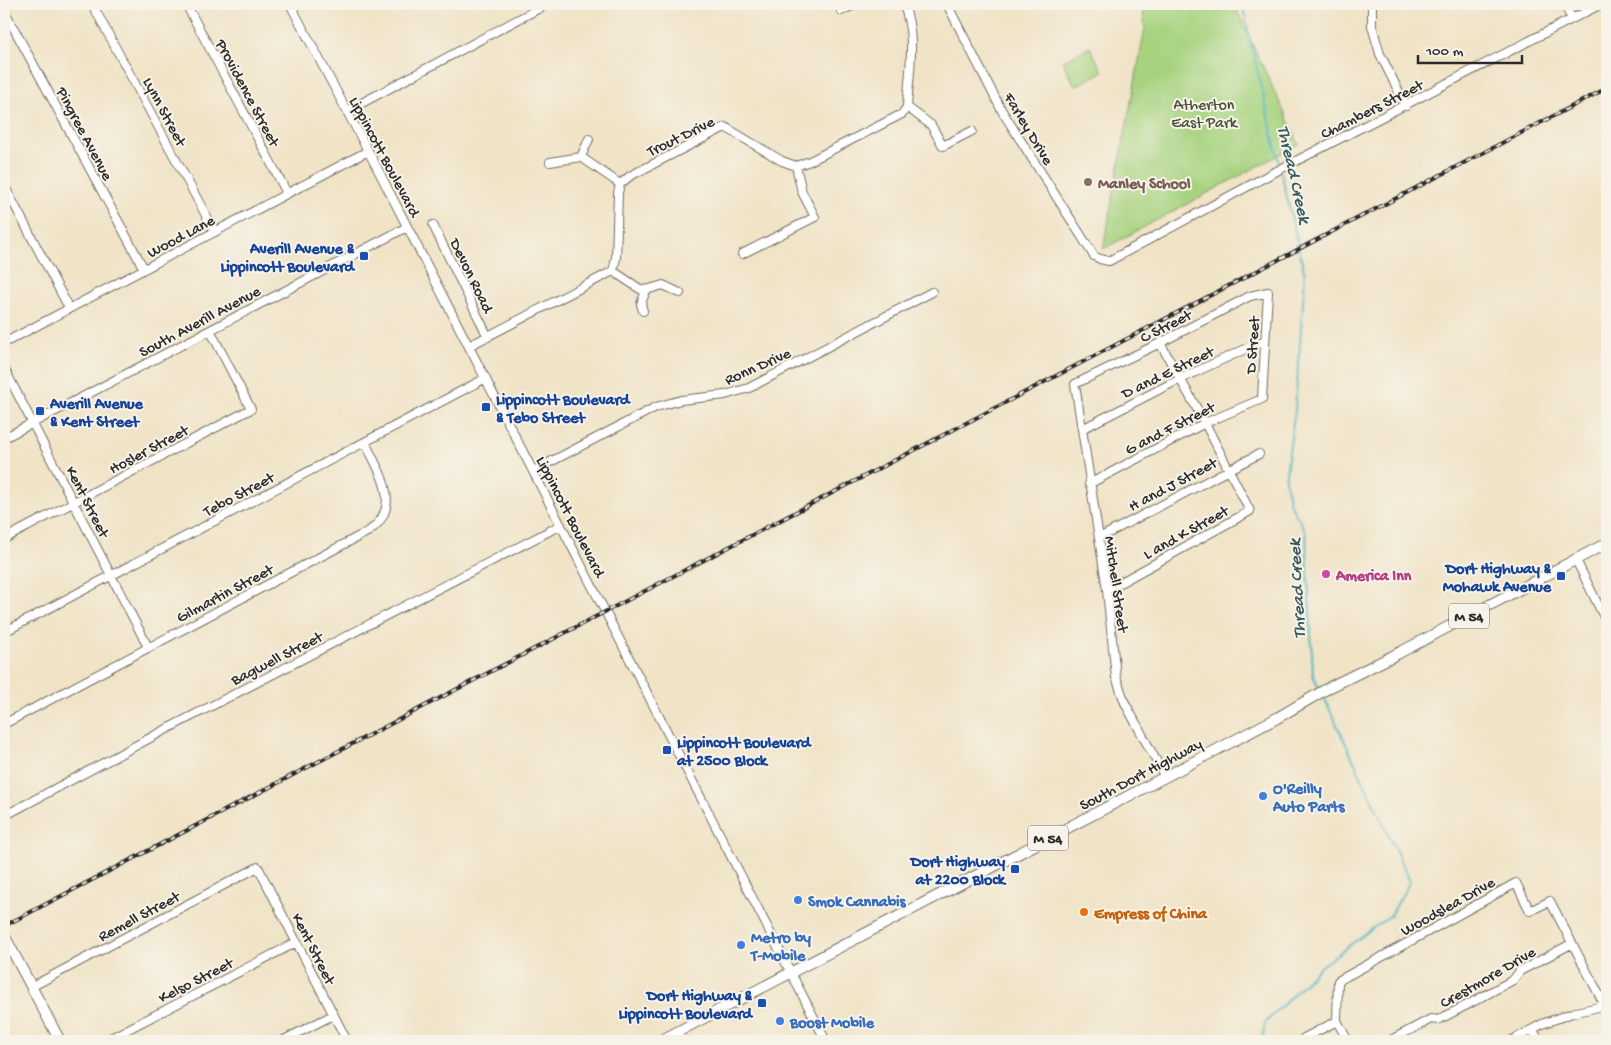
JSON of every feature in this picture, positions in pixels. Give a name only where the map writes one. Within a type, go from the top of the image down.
[{"type":"main road","name":"South Dort Highway","points":[[660,1041],[1276,718],[1330,687],[1607,544]]},
{"type":"main road","points":[[4,935],[60,1041]]},
{"type":"street","name":"Lynn Street","points":[[92,4],[215,232]]},
{"type":"street","name":"Providence Street","points":[[186,4],[287,194]]},
{"type":"street","name":"Lippincott Boulevard","points":[[290,4],[486,378],[826,1041]]},
{"type":"street","points":[[347,111],[547,4]]},
{"type":"street","points":[[841,11],[856,4]]},
{"type":"street","points":[[742,254],[815,217],[802,192],[796,166],[810,161],[902,114],[907,107],[910,45],[909,19],[903,4]]},
{"type":"street","name":"Farley Drive","points":[[945,4],[962,32],[1002,111],[1094,256],[1100,260]]},
{"type":"street","points":[[1372,4],[1372,26],[1380,54],[1406,106]]},
{"type":"street","points":[[1564,4],[1572,19]]},
{"type":"street","name":"Chambers Street","points":[[1100,260],[1109,261],[1267,176],[1601,4]]},
{"type":"street","name":"Pingree Avenue","points":[[4,10],[144,269]]},
{"type":"street","points":[[907,107],[930,125],[944,146],[972,131]]},
{"type":"street","name":"Trout Drive","points":[[620,184],[630,176],[726,127],[782,161],[796,166]]},
{"type":"street","points":[[581,157],[588,139]]},
{"type":"street","name":"Wood Lane","points":[[4,343],[368,151]]},
{"type":"street","points":[[469,346],[613,271],[616,258],[620,184],[581,157],[550,162]]},
{"type":"street","points":[[4,185],[69,308]]},
{"type":"street","name":"Devon Road","points":[[433,225],[488,337]]},
{"type":"street","name":"South Averill Avenue","points":[[4,438],[407,227]]},
{"type":"street","points":[[613,271],[643,289],[663,284],[680,293]]},
{"type":"street","points":[[643,289],[641,304],[643,311]]},
{"type":"street","name":"Ronn Drive","points":[[533,471],[656,407],[681,400],[725,395],[748,388],[932,292]]},
{"type":"street","name":"D Street","points":[[1262,399],[1268,292]]},
{"type":"street","name":"C Street","points":[[1075,384],[1160,343],[1250,296],[1268,292]]},
{"type":"street","name":"Hosler Street","points":[[4,539],[251,409],[210,330]]},
{"type":"street","name":"D and E Street","points":[[1082,429],[1180,379],[1265,340]]},
{"type":"street","points":[[1160,343],[1228,468]]},
{"type":"street","name":"Kent Street","points":[[4,368],[148,647]]},
{"type":"street","name":"Tebo Street","points":[[4,632],[486,378]]},
{"type":"street","name":"Mitchell Street","points":[[1075,384],[1107,590],[1116,677],[1125,703],[1164,777]]},
{"type":"street","name":"G and F Street","points":[[1090,484],[1205,423],[1262,399]]},
{"type":"street","name":"Gilmartin Street","points":[[4,724],[368,531],[379,523],[385,512],[387,495],[384,480],[365,442]]},
{"type":"street","name":"H and J Street","points":[[1099,538],[1228,468],[1259,454]]},
{"type":"street","name":"L and K Street","points":[[1107,590],[1250,511],[1228,468]]},
{"type":"street","name":"Bagwell Street","points":[[4,816],[165,730],[561,525]]},
{"type":"street","points":[[1576,560],[1607,624]]},
{"type":"street","name":"Kent Street","points":[[258,867],[347,1041]]},
{"type":"street","name":"Remell Street","points":[[30,987],[258,867]]},
{"type":"street","name":"Woodslea Drive","points":[[1337,1021],[1338,981],[1516,883],[1530,911],[1550,901],[1571,944]]},
{"type":"street","name":"Kelso Street","points":[[105,1041],[297,942]]},
{"type":"street","points":[[1511,1041],[1542,1024],[1572,1013],[1606,1006],[1571,944]]},
{"type":"street","name":"Crestmore Drive","points":[[1390,1041],[1431,1019],[1438,1020],[1467,1005],[1513,980],[1520,971],[1571,944]]},
{"type":"street","points":[[282,1041],[333,1015]]},
{"type":"street","points":[[1304,1038],[1337,1021],[1348,1041]]},
{"type":"street","points":[[1533,1030],[1539,1041]]},
{"type":"green space","name":"Atherton East Park","points":[[1142,4],[1234,4],[1299,144],[1103,249],[1145,29]]},
{"type":"green space","points":[[1090,47],[1103,72],[1075,86],[1062,61]]},
{"type":"waterway","name":"Thread Creek","points":[[1242,4],[1280,167]]},
{"type":"waterway","name":"Thread Creek","points":[[1281,172],[1305,275],[1295,410],[1285,480],[1290,504],[1306,532],[1313,675],[1319,689]]},
{"type":"waterway","name":"Thread Creek","points":[[1262,1041],[1265,1023],[1321,966],[1391,915],[1410,881],[1323,695]]},
{"type":"railway","points":[[4,926],[1607,88]]},
{"type":"place","name":"Manley School","points":[[1088,182]]},
{"type":"place","name":"Averill Avenue & Lippincott Boulevard","points":[[364,256]]},
{"type":"place","name":"Lippincott Boulevard & Tebo Street","points":[[486,407]]},
{"type":"place","name":"Averill Avenue & Kent Street","points":[[40,411]]},
{"type":"place","name":"America Inn","points":[[1326,574]]},
{"type":"place","name":"Dort Highway & Mohawk Avenue","points":[[1561,576]]},
{"type":"place","name":"Lippincott Boulevard at 2500 Block","points":[[667,750]]},
{"type":"place","name":"O'Reilly Auto Parts","points":[[1263,796]]},
{"type":"place","name":"Dort Highway at 2200 Block","points":[[1015,869]]},
{"type":"place","name":"Smok Cannabis","points":[[798,900]]},
{"type":"place","name":"Empress of China","points":[[1084,912]]},
{"type":"place","name":"Metro by T-Mobile","points":[[741,945]]},
{"type":"place","name":"Dort Highway & Lippincott Boulevard","points":[[762,1003]]},
{"type":"place","name":"Boost Mobile","points":[[780,1021]]}]
